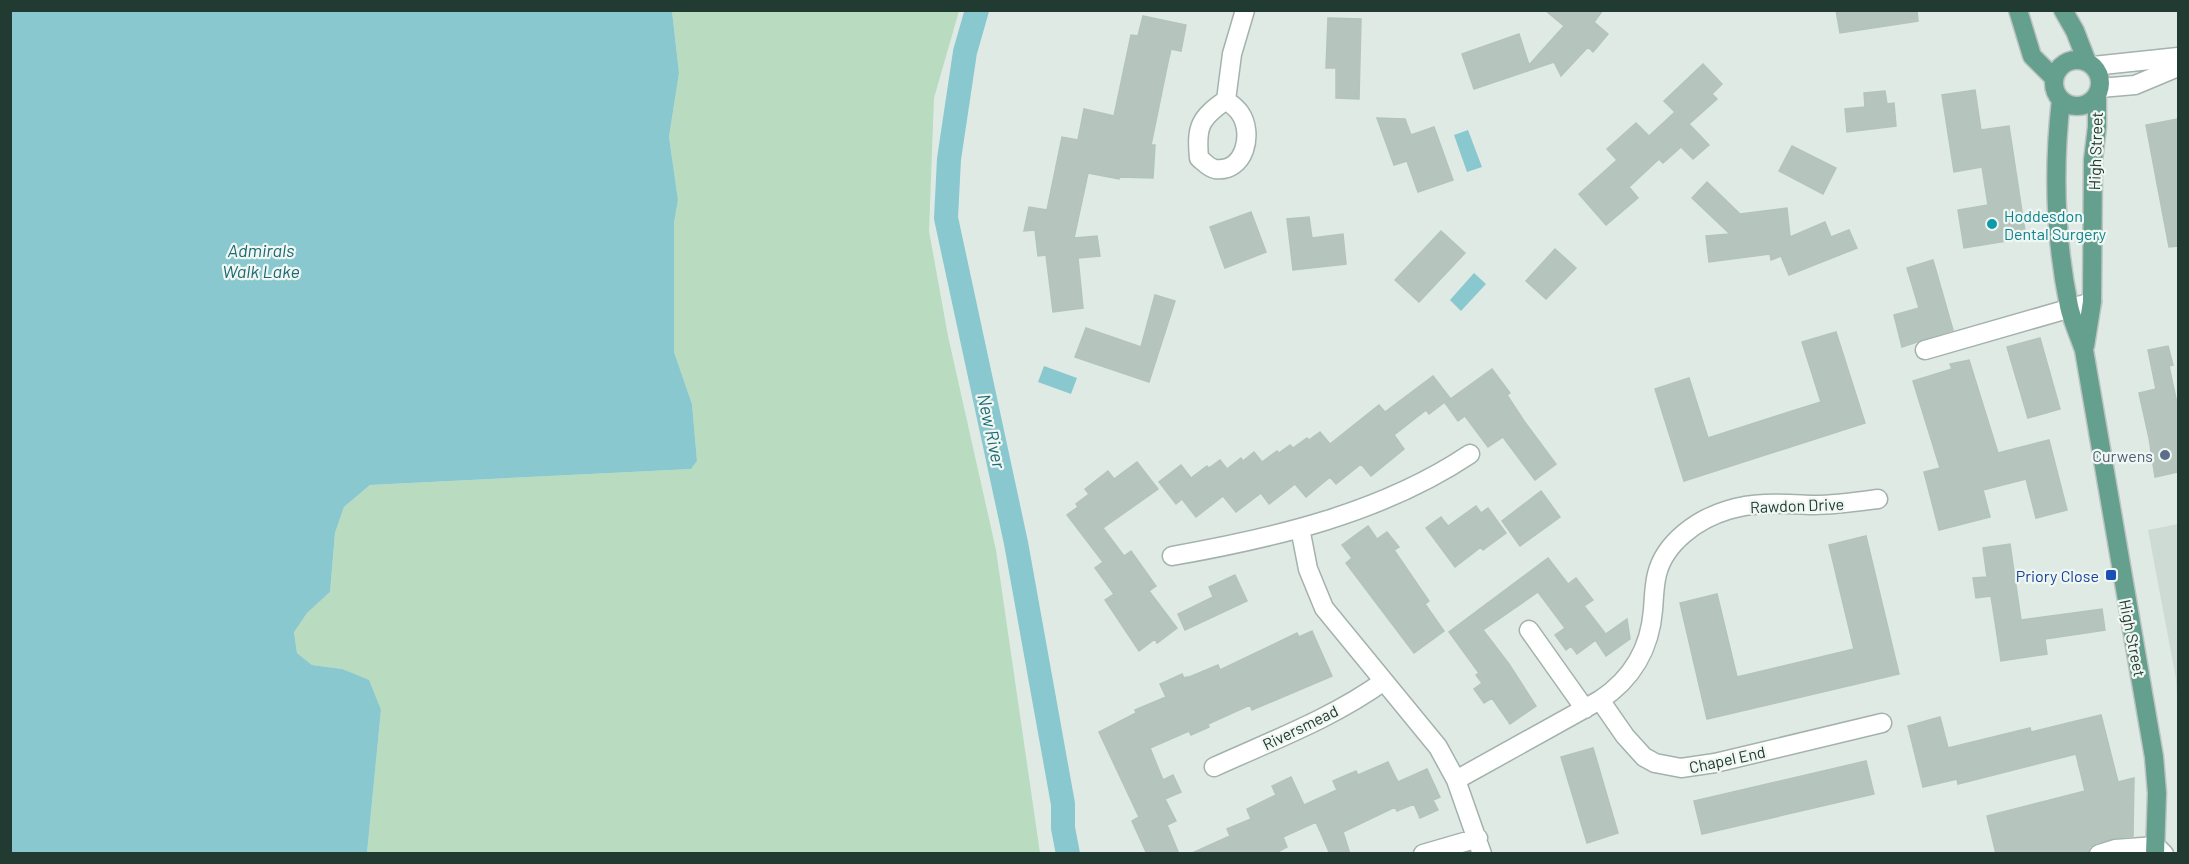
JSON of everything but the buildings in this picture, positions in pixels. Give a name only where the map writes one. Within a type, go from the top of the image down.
[{"type":"main road","points":[[2018,10],[2032,56],[2054,78]]},
{"type":"main road","points":[[2063,10],[2090,64],[2099,74],[2098,92],[2090,103],[2081,106],[2069,105],[2061,100],[2055,90],[2054,78],[2058,69],[2076,59],[2090,64]]},
{"type":"main road","name":"High Street","points":[[2084,350],[2092,302],[2093,160],[2098,92]]},
{"type":"main road","name":"High Street","points":[[2061,100],[2057,132],[2056,214],[2070,308],[2084,350],[2154,758],[2158,851]]},
{"type":"street","points":[[1226,100],[1232,54],[1245,10]]},
{"type":"street","points":[[2090,64],[2178,57]]},
{"type":"street","points":[[2098,92],[2135,85],[2178,67]]},
{"type":"street","points":[[1925,350],[2092,302]]},
{"type":"street","points":[[1172,556],[1300,528],[1360,508],[1414,486],[1470,454]]},
{"type":"street","name":"Rawdon Drive","points":[[1456,780],[1592,705],[1617,688],[1639,660],[1651,624],[1655,583],[1660,562],[1675,542],[1698,523],[1719,513],[1744,506],[1779,503],[1831,505],[1878,499]]},
{"type":"street","points":[[1300,528],[1308,569],[1324,608],[1438,747],[1456,780],[1480,846],[1423,854]]},
{"type":"street","points":[[1529,630],[1592,705]]},
{"type":"street","name":"Riversmead","points":[[1214,767],[1317,720],[1384,681]]},
{"type":"street","name":"Chapel End","points":[[1592,705],[1644,757],[1655,763],[1681,768],[1715,763],[1882,723]]},
{"type":"street","points":[[2099,854],[2115,849],[2158,851]]},
{"type":"shaded area","points":[[2178,524],[2178,716],[2176,679],[2148,530]]},
{"type":"green space","points":[[672,11],[959,11],[934,98],[929,231],[948,336],[996,550],[1040,853],[367,853],[381,710],[342,669],[312,665],[297,653],[294,631],[307,613],[330,592],[335,533],[344,507],[370,485],[691,469],[697,461],[692,404],[674,352],[674,223],[678,200],[669,137],[679,73]]},
{"type":"water","name":"Admirals Walk Lake","points":[[10,11],[672,11],[679,73],[669,137],[678,200],[674,223],[674,352],[692,404],[697,461],[691,469],[370,485],[344,507],[335,533],[330,592],[307,613],[294,632],[297,653],[312,665],[342,669],[369,680],[381,710],[367,853],[11,853]]},
{"type":"water","points":[[1468,130],[1482,167],[1467,172],[1454,135]]},
{"type":"water","points":[[1474,273],[1486,284],[1461,311],[1450,300]]},
{"type":"water","points":[[1044,366],[1077,378],[1071,394],[1038,382]]},
{"type":"waterway","name":"New River","points":[[977,10],[965,52],[949,159],[946,218],[1016,543],[1063,804],[1063,828],[1068,854]]},
{"type":"place","name":"Hoddesdon Dental Surgery","points":[[1992,224]]},
{"type":"place","name":"Curwens","points":[[2165,455]]},
{"type":"place","name":"Priory Close","points":[[2111,575]]}]
